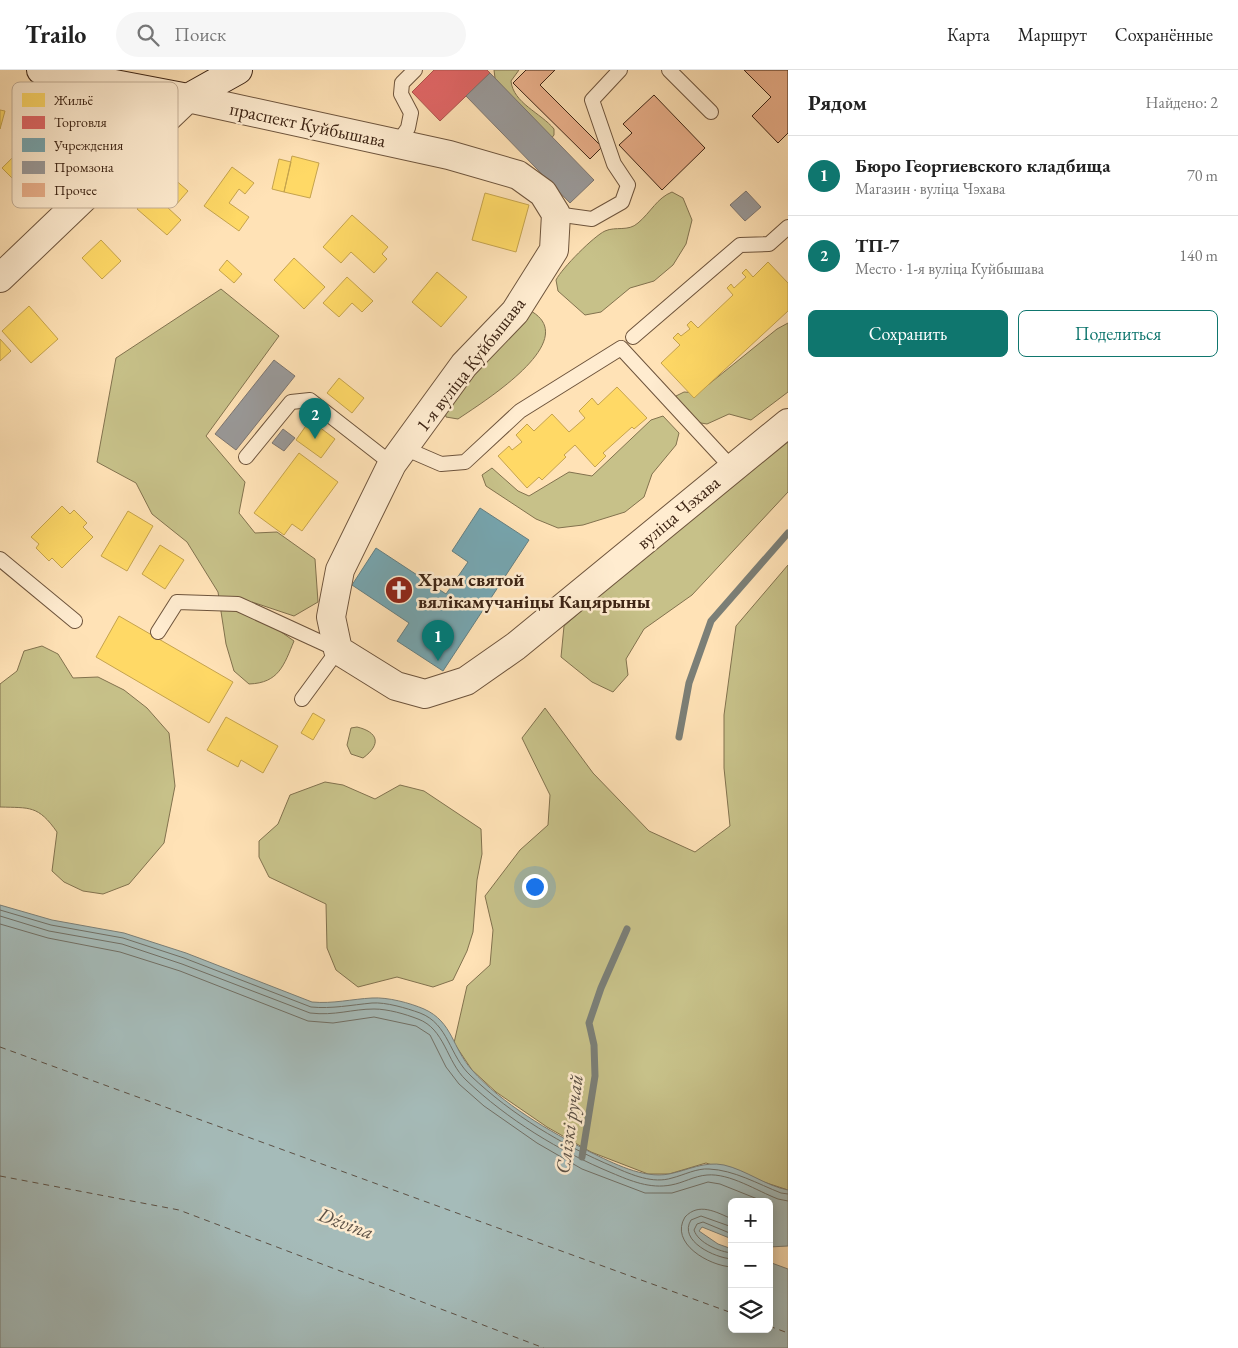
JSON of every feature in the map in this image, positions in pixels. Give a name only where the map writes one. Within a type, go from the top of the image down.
[{"type":"street","name":"праспект Куйбышава","points":[[41,70],[104,82]]},
{"type":"street","points":[[178,108],[188,98],[238,70]]},
{"type":"street","name":"праспект Куйбышава","points":[[178,96],[449,155],[518,175],[543,193],[556,214]]},
{"type":"street","points":[[0,278],[73,208]]},
{"type":"street","name":"1-я вуліца Куйбышава","points":[[338,650],[330,617],[340,570],[398,456],[464,365],[515,312],[554,250],[556,214]]},
{"type":"street","name":"вуліца Чэхава","points":[[338,650],[396,686],[425,694],[466,681],[516,646],[788,422]]},
{"type":"lane","points":[[397,144],[408,128],[412,113],[401,94],[402,83],[415,70]]},
{"type":"lane","points":[[556,214],[592,219],[622,202],[628,185],[614,164],[592,100],[620,70]]},
{"type":"lane","points":[[669,70],[711,112]]},
{"type":"lane","points":[[633,337],[740,245],[769,244],[788,227]]},
{"type":"lane","points":[[246,457],[291,402],[310,400],[398,456],[441,464],[465,462],[520,411],[621,348],[732,468]]},
{"type":"lane","points":[[0,559],[75,621]]},
{"type":"lane","points":[[158,632],[177,602],[238,604],[338,650],[302,699]]},
{"type":"shaded area","points":[[494,70],[519,70],[511,81],[517,96],[554,129],[554,135],[546,145],[495,78]]},
{"type":"shaded area","points":[[672,192],[683,198],[692,220],[686,244],[673,265],[654,281],[630,288],[601,312],[585,315],[558,291],[556,280],[559,275],[594,239],[605,231],[634,226],[662,198]]},
{"type":"shaded area","points":[[221,289],[279,336],[206,436],[245,482],[239,513],[255,533],[277,532],[315,559],[318,602],[294,616],[252,602],[253,612],[294,641],[283,665],[274,676],[259,683],[249,684],[234,671],[226,644],[218,592],[187,542],[152,514],[136,483],[97,462],[116,358]]},
{"type":"shaded area","points":[[529,310],[543,322],[545,337],[538,353],[524,369],[488,399],[458,419],[446,417],[444,405]]},
{"type":"shaded area","points":[[788,323],[788,392],[751,420],[729,414],[707,424],[695,422],[680,408],[676,396],[684,392],[698,393],[777,329]]},
{"type":"shaded area","points":[[663,416],[679,433],[676,445],[652,474],[644,497],[625,512],[583,525],[558,528],[536,519],[486,486],[482,475],[492,468],[518,491],[529,496],[569,472],[592,476],[651,420]]},
{"type":"shaded area","points":[[788,438],[788,492],[692,595],[644,629],[626,659],[628,675],[613,692],[592,682],[561,657],[564,626],[735,478]]},
{"type":"shaded area","points":[[788,565],[788,1190],[706,1163],[669,1174],[648,1174],[591,1152],[547,1127],[496,1092],[472,1070],[454,1043],[467,986],[490,965],[493,930],[485,896],[520,850],[548,825],[550,795],[522,738],[545,708],[593,773],[649,831],[695,852],[730,826],[724,768],[724,715],[736,626]]},
{"type":"shaded area","points":[[42,646],[58,654],[73,678],[98,677],[124,690],[147,708],[169,733],[175,786],[164,843],[129,884],[103,894],[83,891],[64,882],[52,871],[57,832],[39,812],[26,808],[0,807],[0,684],[17,671],[24,651]]},
{"type":"shaded area","points":[[357,727],[369,732],[375,739],[373,748],[363,758],[351,754],[347,745],[351,728]]},
{"type":"shaded area","points":[[325,782],[343,785],[375,799],[400,785],[424,791],[481,829],[482,854],[477,880],[473,932],[467,951],[453,980],[433,987],[397,977],[358,987],[336,970],[327,948],[326,904],[269,877],[259,857],[259,841],[278,824],[290,795]]},
{"type":"water","name":"Dźvina","points":[[0,905],[52,920],[124,933],[186,953],[312,1002],[385,998],[424,1009],[434,1014],[441,1021],[447,1028],[465,1062],[497,1094],[543,1126],[608,1161],[628,1169],[659,1175],[696,1166],[724,1165],[788,1190],[788,1246],[773,1247],[773,1198],[728,1198],[728,1237],[702,1227],[699,1231],[718,1244],[728,1248],[728,1333],[773,1333],[773,1263],[788,1269],[788,1348],[0,1348]]},
{"type":"building: Жильё","points":[[0,110],[5,111],[0,129]]},
{"type":"building: Жильё","points":[[292,156],[319,163],[310,198],[284,192]]},
{"type":"building: Жильё","points":[[12,158],[12,178],[2,168]]},
{"type":"building: Жильё","points":[[279,159],[291,162],[284,192],[272,189]]},
{"type":"building: Жильё","points":[[232,167],[254,183],[245,194],[239,189],[229,203],[249,217],[239,231],[204,206]]},
{"type":"building: Жильё","points":[[178,182],[188,191],[178,203]]},
{"type":"building: Жильё","points":[[485,193],[529,205],[516,252],[472,240]]},
{"type":"building: Жильё","points":[[168,208],[181,220],[167,235],[137,209]]},
{"type":"building: Жильё","points":[[352,215],[388,247],[382,254],[387,259],[374,273],[351,252],[341,263],[323,247]]},
{"type":"building: Жильё","points":[[101,240],[121,261],[102,279],[82,258]]},
{"type":"building: Жильё","points":[[294,258],[325,287],[304,309],[274,280]]},
{"type":"building: Жильё","points":[[227,260],[242,274],[234,283],[219,270]]},
{"type":"building: Жильё","points":[[768,262],[788,283],[788,311],[694,398],[661,363],[680,345],[673,338],[678,333],[681,336],[690,329],[687,325],[691,321],[698,328],[733,295],[727,288],[731,284],[734,288],[746,277],[742,273],[746,269],[753,277]]},
{"type":"building: Жильё","points":[[437,272],[467,297],[441,327],[412,302]]},
{"type":"building: Жильё","points":[[347,277],[373,301],[362,312],[352,303],[339,317],[323,303]]},
{"type":"building: Жильё","points":[[29,306],[58,339],[31,363],[2,331]]},
{"type":"building: Жильё","points":[[0,339],[11,351],[0,361]]},
{"type":"building: Жильё","points":[[339,378],[364,398],[352,413],[327,393]]},
{"type":"building: Жильё","points":[[617,387],[647,418],[634,429],[632,427],[603,453],[606,456],[595,467],[575,445],[564,455],[566,457],[542,480],[539,477],[527,488],[498,456],[509,446],[512,450],[522,442],[516,435],[527,424],[534,431],[552,414],[569,432],[585,418],[579,411],[592,398],[598,405]]},
{"type":"building: Жильё","points":[[310,420],[335,439],[321,458],[296,440]]},
{"type":"building: Жильё","points":[[299,453],[338,482],[302,531],[292,524],[284,535],[254,513]]},
{"type":"building: Жильё","points":[[62,506],[70,514],[74,510],[87,523],[83,527],[93,537],[62,568],[52,558],[49,561],[36,548],[39,544],[31,537]]},
{"type":"building: Жильё","points":[[128,511],[153,526],[127,571],[101,556]]},
{"type":"building: Жильё","points":[[160,545],[184,560],[165,589],[142,574]]},
{"type":"building: Жильё","points":[[119,616],[233,682],[209,723],[96,657]]},
{"type":"building: Жильё","points":[[313,713],[325,720],[313,740],[301,733]]},
{"type":"building: Жильё","points":[[226,717],[278,746],[263,773],[241,760],[238,767],[207,750]]},
{"type":"building: Торговля","points":[[434,70],[487,70],[490,73],[440,121],[412,92]]},
{"type":"building: Учреждения","name":"Храм святой вялікамучаніцы Кацярыны","points":[[480,508],[529,540],[443,671],[397,641],[409,623],[352,585],[376,548],[446,594],[468,562],[452,551]]},
{"type":"building: Промзона","points":[[490,73],[594,180],[570,203],[466,96]]},
{"type":"building: Промзона","points":[[746,191],[761,207],[745,221],[730,205]]},
{"type":"building: Промзона","points":[[274,360],[295,376],[236,450],[215,434]]},
{"type":"building: Промзона","points":[[283,429],[295,438],[284,451],[272,443]]},
{"type":"building: Прочее","points":[[526,70],[555,70],[540,85],[602,147],[590,159],[513,83]]},
{"type":"building: Прочее","points":[[744,70],[788,70],[788,133],[778,143],[752,116],[771,97]]},
{"type":"building: Прочее","points":[[654,95],[705,148],[662,190],[619,145],[632,133],[623,124]]},
{"type":"waterway","name":"Слізкі ручай","points":[[679,737],[689,683],[711,621],[788,533]]},
{"type":"waterway","name":"Слізкі ручай","points":[[582,1157],[595,1076],[594,1045],[589,1023],[601,988],[627,929]]},
{"type":"ferry route","points":[[0,1047],[728,1312]]},
{"type":"ferry route","points":[[0,1176],[179,1210],[544,1348]]},
{"type":"ferry route","points":[[773,1327],[788,1333]]},
{"type":"place","name":"ТП-7","points":[[315,439]]},
{"type":"place","name":"Храм святой вялікамучаніцы Кацярыны","points":[[399,590]]},
{"type":"place","name":"Бюро Георгиевского кладбища","points":[[438,661]]}]
